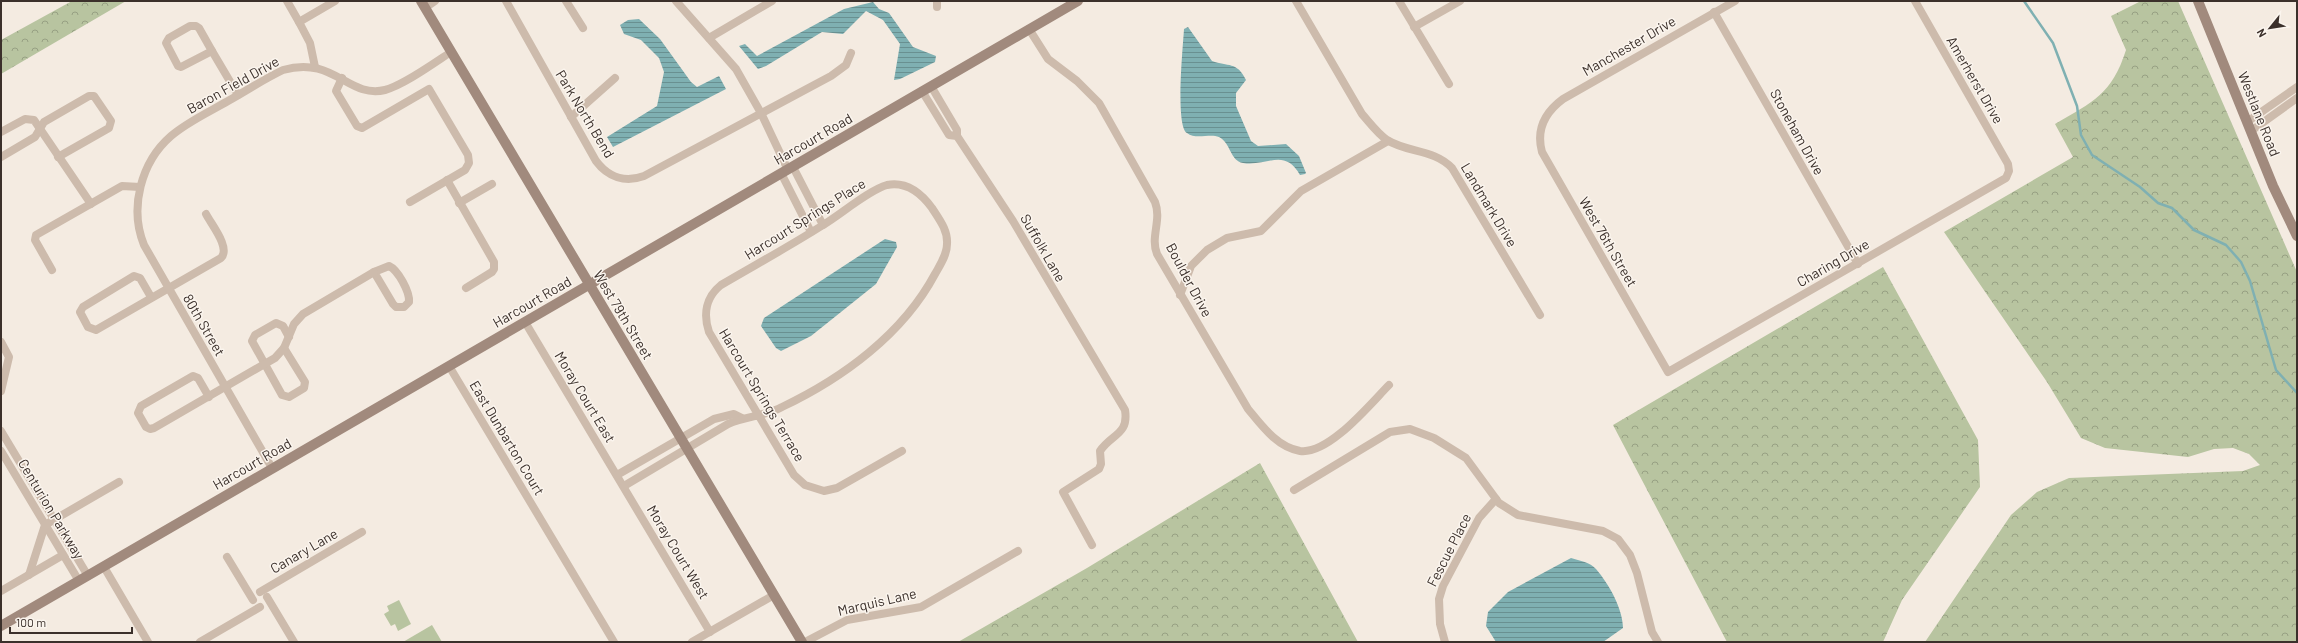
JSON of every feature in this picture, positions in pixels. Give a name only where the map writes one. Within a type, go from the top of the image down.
[{"type":"street","points":[[287,1],[310,42],[315,67]]},
{"type":"street","points":[[299,22],[335,1]]},
{"type":"street","points":[[423,4],[436,1]]},
{"type":"street","name":"Park North Bend","points":[[506,1],[571,117],[603,170],[617,178],[632,179],[644,176],[761,114],[835,74],[848,62],[851,53]]},
{"type":"street","points":[[566,1],[583,28]]},
{"type":"street","points":[[676,1],[736,69],[761,114],[787,170],[811,232]]},
{"type":"street","points":[[708,38],[772,1]]},
{"type":"street","name":"Harcourt Road","points":[[1,626],[1078,1]]},
{"type":"street","name":"Landmark Drive","points":[[1296,1],[1362,114],[1374,128],[1388,140],[1437,156],[1452,168],[1540,315]]},
{"type":"street","points":[[1399,1],[1449,84]]},
{"type":"street","points":[[1414,27],[1460,1]]},
{"type":"street","name":"Manchester Drive","points":[[1544,120],[1553,108],[1568,96],[1734,1]]},
{"type":"street","name":"Amerherst Drive","points":[[1915,1],[2008,164],[2009,174]]},
{"type":"street","name":"Westlane Road","points":[[2198,1],[2273,186],[2297,236]]},
{"type":"street","name":"West 79th Street","points":[[423,4],[680,438],[774,595],[804,642]]},
{"type":"street","name":"Stoneham Drive","points":[[1714,12],[1858,264]]},
{"type":"street","points":[[212,51],[181,67],[178,66],[166,43],[169,38],[194,25],[199,28],[238,96]]},
{"type":"street","name":"Boulder Drive","points":[[1029,29],[1048,59],[1089,91],[1104,111],[1155,202],[1158,216],[1154,242],[1156,252],[1180,295],[1253,416],[1268,433],[1280,442],[1302,451],[1316,448],[1342,432],[1389,385]]},
{"type":"street","name":"Baron Field Drive","points":[[140,187],[148,166],[168,139],[183,127],[284,70],[302,66],[315,67],[342,78],[361,89],[384,90],[452,52]]},
{"type":"street","points":[[342,78],[336,91],[357,126],[362,128],[429,89],[469,159],[464,170],[410,202]]},
{"type":"street","points":[[571,117],[615,78]]},
{"type":"street","points":[[2247,122],[2297,87]]},
{"type":"street","name":"Suffolk Lane","points":[[927,89],[949,135],[957,136],[1014,221],[1123,407],[1126,417],[1123,427],[1100,450],[1101,464],[1099,469],[1063,492],[1092,545]]},
{"type":"street","points":[[1,157],[38,132],[44,122],[89,96],[94,96],[97,98],[111,121],[109,128],[58,157]]},
{"type":"street","points":[[2251,131],[2297,98]]},
{"type":"street","points":[[1,132],[27,118],[34,120],[38,132],[58,157],[91,204]]},
{"type":"street","name":"West 76th Street","points":[[1544,120],[1540,129],[1539,141],[1542,152],[1668,372]]},
{"type":"street","points":[[1180,295],[1191,266],[1207,250],[1227,238],[1255,233],[1262,230],[1301,191],[1388,140]]},
{"type":"street","points":[[787,170],[823,225]]},
{"type":"street","name":"Charing Drive","points":[[1668,372],[2003,181],[2009,174]]},
{"type":"street","points":[[447,180],[495,264],[492,272],[466,288]]},
{"type":"street","points":[[460,203],[492,184]]},
{"type":"street","name":"Harcourt Springs Place","points":[[707,307],[711,296],[719,287],[886,186],[898,184],[919,192],[927,201],[944,228],[947,248],[928,288],[912,310],[886,338],[844,371],[781,408],[742,418]]},
{"type":"street","points":[[52,270],[35,240],[36,235],[122,186],[140,187]]},
{"type":"street","name":"80th Street","points":[[140,187],[138,210],[140,234],[147,252],[272,468]]},
{"type":"street","points":[[151,297],[140,278],[134,276],[83,306],[80,312],[88,327],[96,330],[224,255],[224,247],[206,214]]},
{"type":"street","points":[[209,397],[198,378],[193,376],[141,406],[138,413],[146,427],[152,429],[209,397],[264,365],[275,358],[284,348],[294,324],[303,314],[374,272],[385,266],[393,268],[409,296],[407,305],[399,308],[393,304],[374,272]]},
{"type":"street","name":"Harcourt Springs Terrace","points":[[707,307],[706,319],[709,332],[794,475],[811,488],[824,491],[838,488],[902,451]]},
{"type":"street","name":"Moray Court East","points":[[525,322],[624,486]]},
{"type":"street","points":[[284,348],[305,382],[302,389],[290,396],[284,397],[264,365],[253,343],[254,336],[278,323],[283,326],[289,337]]},
{"type":"street","points":[[1,342],[9,357],[1,391]]},
{"type":"street","name":"East Dunbarton Court","points":[[449,366],[614,642]]},
{"type":"street","points":[[618,475],[680,438],[723,415],[734,414],[742,418]]},
{"type":"street","points":[[624,486],[742,418]]},
{"type":"street","points":[[1294,490],[1390,432],[1410,429],[1434,438],[1466,458],[1496,499],[1518,515],[1603,531],[1618,539],[1630,555],[1637,573],[1652,632],[1658,642]]},
{"type":"street","name":"Centurion Parkway","points":[[1,431],[54,520],[83,579]]},
{"type":"street","name":"Centurion Parkway","points":[[1,451],[63,554],[83,579]]},
{"type":"street","name":"Centurion Parkway","points":[[54,520],[119,482]]},
{"type":"street","name":"Moray Court West","points":[[624,486],[710,632]]},
{"type":"street","name":"Fescue Place","points":[[1445,642],[1440,624],[1440,599],[1443,586],[1479,518],[1496,499]]},
{"type":"street","points":[[29,575],[45,525],[54,520]]},
{"type":"street","name":"Canary Lane","points":[[253,600],[255,594],[263,594],[362,532]]},
{"type":"street","name":"Marquis Lane","points":[[804,642],[847,620],[921,607],[1018,551]]},
{"type":"street","points":[[1,591],[63,554]]},
{"type":"street","points":[[227,557],[256,605],[260,607]]},
{"type":"street","points":[[104,567],[148,642]]},
{"type":"street","points":[[263,594],[294,642]]},
{"type":"street","name":"Canary Lane","points":[[200,642],[266,603],[263,594]]},
{"type":"street","points":[[692,642],[774,595]]},
{"type":"green space","points":[[72,1],[126,1],[1,74],[1,40]]},
{"type":"green space","points":[[2141,1],[2178,1],[2297,272],[2297,642],[1925,642],[2011,515],[2037,492],[2069,478],[2243,471],[2260,465],[2249,454],[2233,448],[2214,449],[2188,457],[2105,448],[2081,438],[2047,382],[1944,232],[2073,157],[2055,124],[2090,103],[2100,95],[2114,77],[2126,50],[2111,16]]},
{"type":"green space","points":[[1883,267],[1978,440],[1980,487],[1902,600],[1883,642],[1727,642],[1613,425]]},
{"type":"green space","points":[[1260,463],[1358,642],[958,642],[1087,568]]},
{"type":"green space","points":[[399,600],[411,624],[398,631],[395,624],[391,626],[384,614],[389,611],[387,606]]},
{"type":"green space","points":[[432,625],[442,642],[403,642]]},
{"type":"water","points":[[873,2],[879,9],[889,13],[913,47],[936,56],[935,62],[900,79],[894,80],[900,44],[883,20],[866,11],[843,34],[822,32],[766,66],[758,69],[739,46],[745,44],[757,56],[844,9]]},
{"type":"water","points":[[639,19],[660,39],[691,82],[697,87],[719,76],[726,89],[613,147],[607,137],[657,106],[664,72],[659,58],[641,40],[624,34],[620,25],[628,20]]},
{"type":"water","points":[[1188,27],[1212,61],[1236,67],[1243,74],[1246,80],[1236,93],[1236,106],[1251,141],[1258,146],[1286,144],[1299,156],[1306,173],[1305,174],[1300,175],[1288,162],[1281,160],[1252,164],[1239,162],[1235,159],[1226,143],[1219,137],[1195,136],[1187,133],[1183,127],[1181,116],[1181,68],[1184,29]]},
{"type":"water","points":[[885,239],[896,242],[897,247],[876,284],[811,336],[781,351],[776,348],[761,326],[764,318]]},
{"type":"water","points":[[1571,558],[1591,565],[1601,575],[1618,605],[1621,613],[1623,628],[1603,642],[1496,642],[1486,626],[1488,612],[1508,592]]},
{"type":"waterway","points":[[2024,1],[2053,43],[2077,106],[2081,135],[2092,155],[2140,187],[2158,203],[2172,208],[2194,230],[2226,245],[2241,262],[2250,281],[2276,370],[2297,393]]}]
